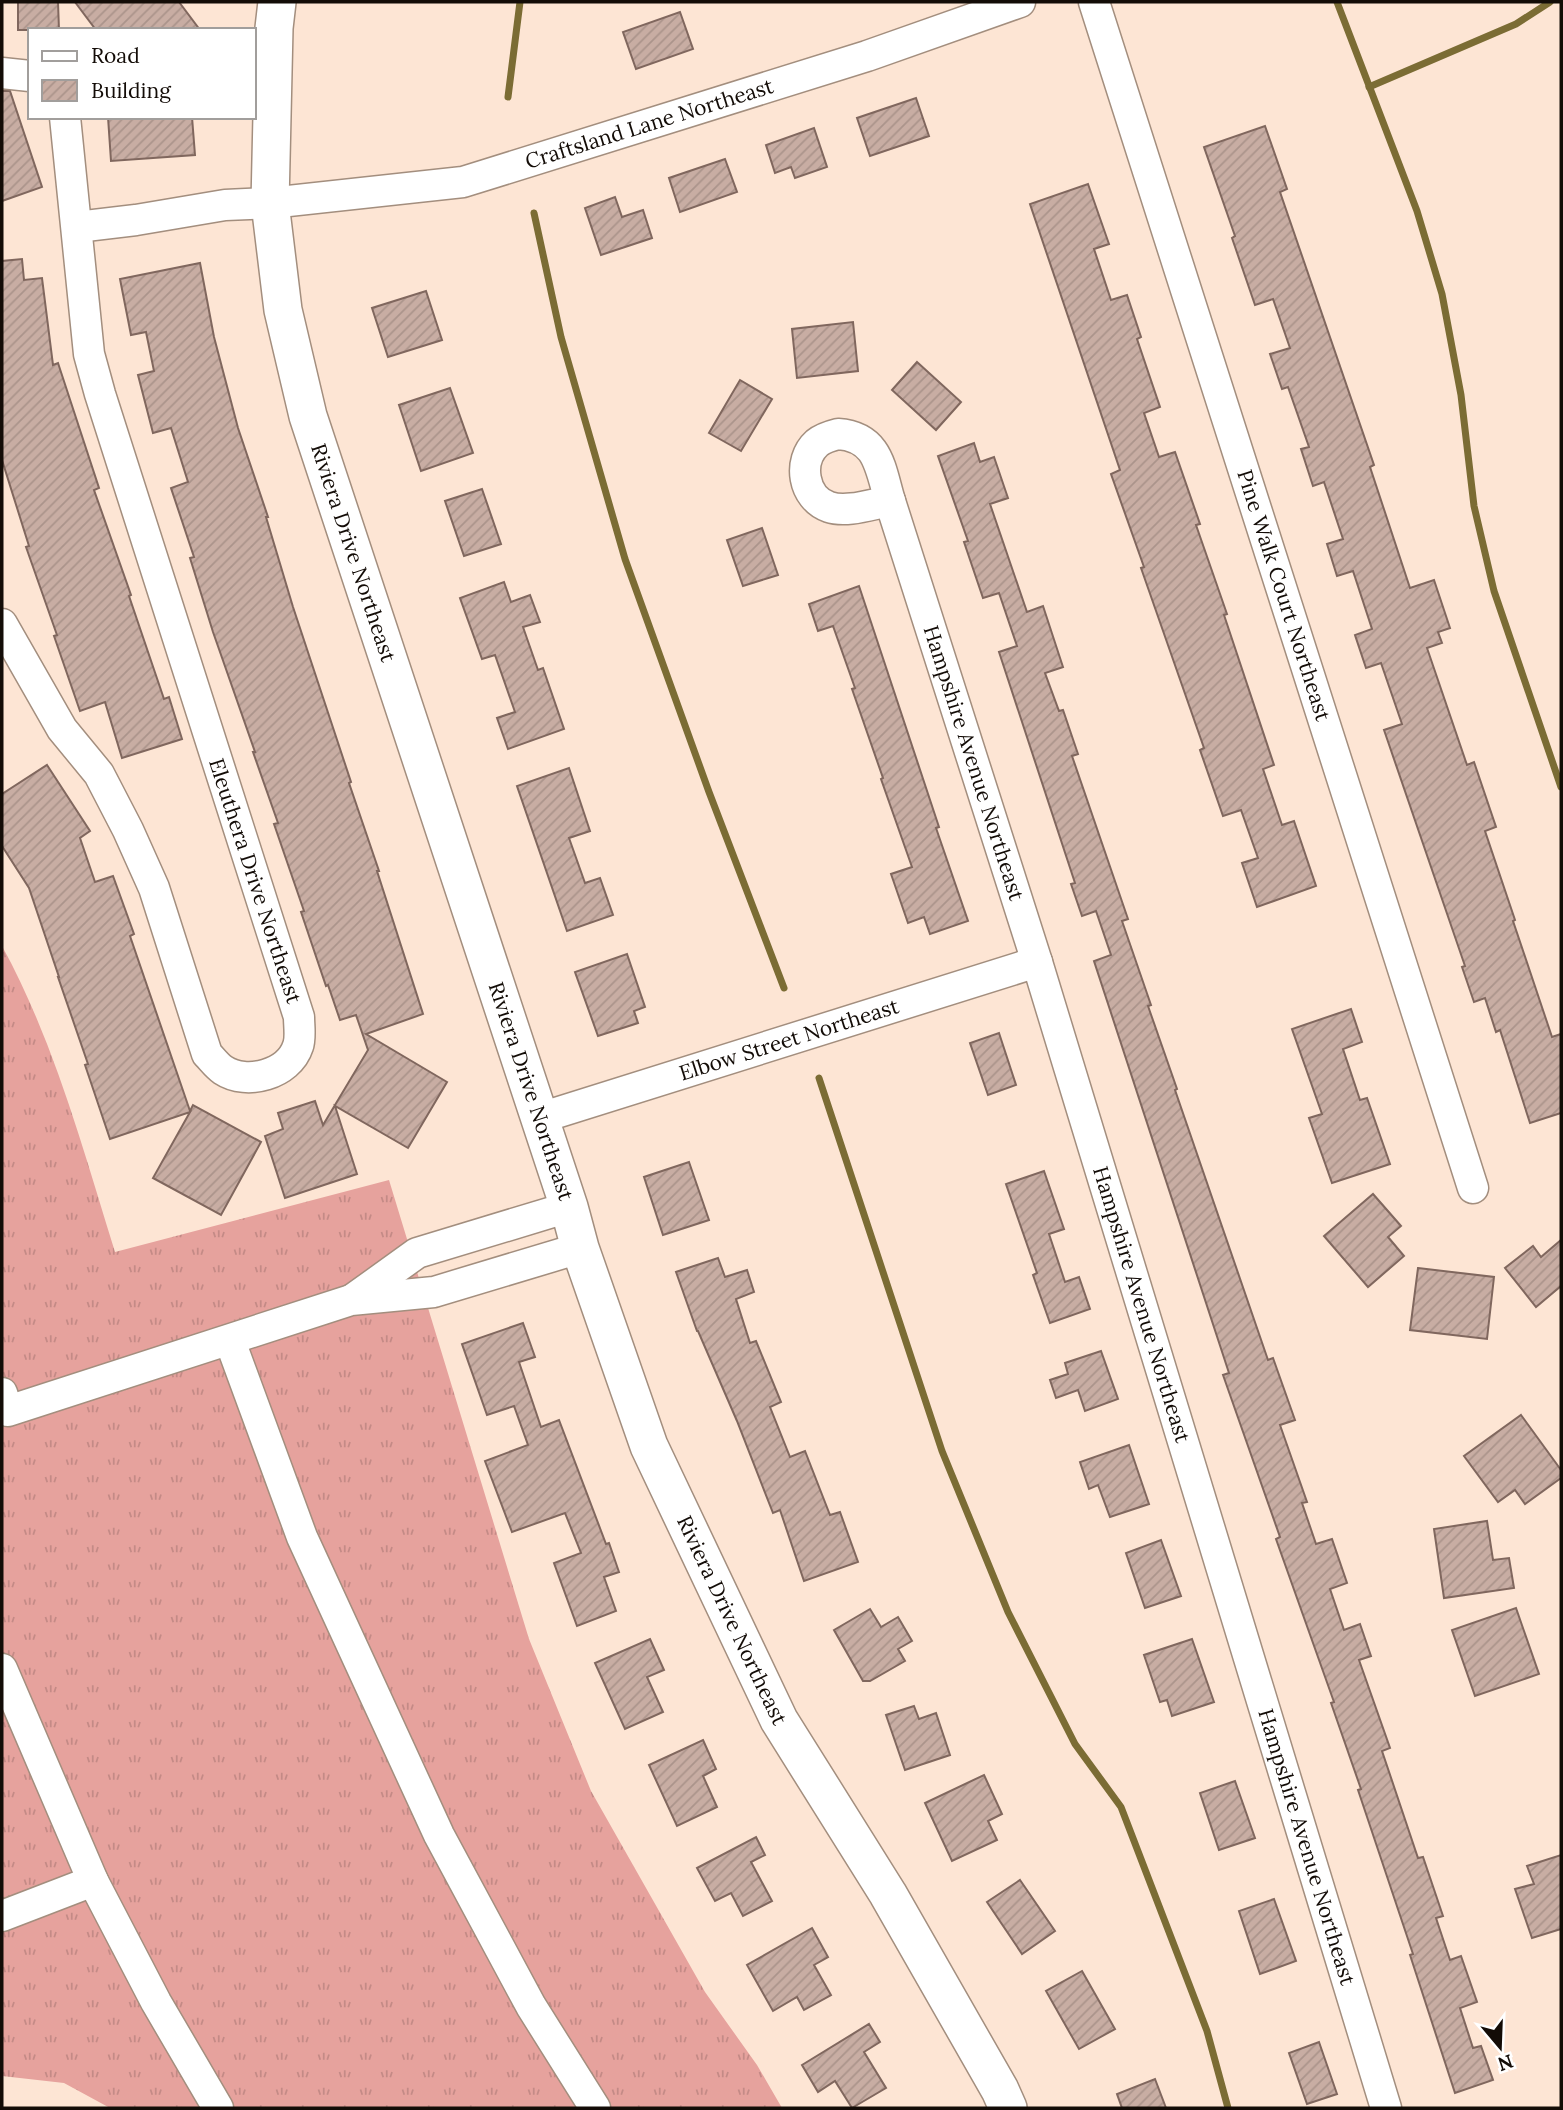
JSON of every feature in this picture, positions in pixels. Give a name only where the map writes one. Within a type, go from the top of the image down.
[{"type":"street","name":"Riviera Drive Northeast","points":[[278,2],[274,28],[270,203],[283,310],[308,416],[540,1118],[580,1248],[649,1446],[779,1720],[888,1894],[1008,2108]]},
{"type":"street","name":"Craftsland Lane Northeast","points":[[270,203],[463,182],[867,56],[1020,2]]},
{"type":"street","name":"Pine Walk Court Northeast","points":[[1094,2],[1473,1188]]},
{"type":"street","points":[[2,72],[28,76]]},
{"type":"street","name":"Eleuthera Drive Northeast","points":[[2,624],[62,729],[99,774],[128,830],[154,888],[207,1054],[223,1071],[241,1077],[265,1076],[287,1064],[299,1045],[299,1017],[89,354],[65,119]]},
{"type":"street","points":[[77,227],[225,205],[270,203]]},
{"type":"street","name":"Hampshire Avenue Northeast","points":[[890,501],[1037,962],[1386,2108]]},
{"type":"street","name":"Elbow Street Northeast","points":[[540,1118],[1037,962]]},
{"type":"street","points":[[351,1300],[417,1253],[569,1207]]},
{"type":"street","points":[[4,1406],[230,1341],[351,1300],[434,1292],[580,1248]]},
{"type":"street","points":[[230,1341],[302,1537],[439,1835],[531,2006],[595,2108]]},
{"type":"street","points":[[2,1669],[93,1881],[156,2002],[218,2108]]},
{"type":"street","points":[[2,1916],[93,1881]]},
{"type":"green space","points":[[2,946],[52,1057],[115,1252],[389,1180],[529,1639],[591,1791],[705,1992],[757,2065],[782,2108],[110,2108],[64,2083],[2,2076]]},
{"type":"building","points":[[18,2],[58,2],[59,28],[18,30]]},
{"type":"building","points":[[75,2],[179,2],[198,28],[94,28]]},
{"type":"building","points":[[680,12],[693,49],[636,69],[623,32]]},
{"type":"building","points":[[2,91],[10,91],[42,187],[2,201]]},
{"type":"building","points":[[916,98],[929,136],[870,156],[857,118]]},
{"type":"building","points":[[108,119],[192,119],[195,155],[111,161]]},
{"type":"building","points":[[1265,126],[1287,189],[1280,192],[1374,465],[1370,467],[1410,588],[1434,580],[1450,628],[1438,632],[1442,643],[1427,648],[1467,765],[1474,762],[1496,827],[1485,831],[1552,1037],[1561,1034],[1561,1113],[1530,1123],[1500,1030],[1496,1032],[1485,998],[1474,1002],[1462,967],[1465,966],[1384,730],[1402,724],[1381,663],[1366,668],[1355,635],[1372,629],[1353,571],[1337,576],[1327,544],[1343,539],[1324,482],[1313,486],[1301,449],[1309,447],[1288,387],[1282,389],[1270,354],[1290,348],[1273,299],[1255,305],[1232,238],[1235,236],[1204,147]]},
{"type":"building","points":[[814,128],[827,167],[795,178],[791,167],[775,173],[766,145]]},
{"type":"building","points":[[725,159],[737,192],[680,212],[669,178]]},
{"type":"building","points":[[1088,184],[1109,244],[1094,249],[1111,300],[1127,295],[1141,337],[1137,339],[1160,407],[1144,413],[1159,457],[1175,452],[1200,524],[1196,525],[1227,614],[1224,615],[1274,765],[1263,769],[1282,825],[1294,821],[1316,886],[1257,907],[1242,863],[1258,858],[1241,810],[1223,816],[1200,750],[1204,748],[1111,474],[1120,470],[1030,204]]},
{"type":"building","points":[[615,197],[622,217],[643,210],[652,238],[601,255],[585,208]]},
{"type":"building","points":[[22,259],[24,280],[42,278],[53,365],[58,363],[99,488],[94,490],[164,699],[169,697],[182,739],[122,758],[105,702],[80,711],[26,547],[29,546],[2,460],[2,261]]},
{"type":"building","points":[[200,263],[214,337],[238,428],[423,1014],[366,1034],[447,1082],[408,1148],[335,1106],[357,1174],[285,1198],[265,1136],[283,1129],[278,1113],[315,1101],[323,1125],[368,1050],[356,1015],[340,1020],[328,985],[326,986],[274,824],[278,823],[190,558],[194,557],[171,488],[188,482],[171,428],[153,433],[138,375],[154,371],[146,332],[131,335],[120,279]]},
{"type":"building","points":[[426,291],[442,340],[388,357],[372,308]]},
{"type":"building","points":[[853,322],[858,371],[797,378],[792,329]]},
{"type":"building","points":[[917,362],[961,402],[936,430],[892,390]]},
{"type":"building","points":[[740,380],[772,399],[741,451],[709,433]]},
{"type":"building","points":[[450,388],[473,453],[421,471],[399,405]]},
{"type":"building","points":[[974,443],[980,462],[994,457],[1008,498],[990,504],[1027,612],[1043,606],[1063,667],[1045,673],[1059,711],[1063,710],[1078,754],[1072,756],[1128,919],[1122,921],[1151,1005],[1148,1006],[1177,1089],[1175,1090],[1268,1360],[1273,1358],[1295,1420],[1280,1425],[1307,1502],[1302,1503],[1316,1544],[1332,1539],[1347,1583],[1330,1589],[1344,1630],[1360,1624],[1371,1656],[1359,1660],[1390,1748],[1382,1751],[1418,1858],[1423,1857],[1443,1916],[1436,1918],[1450,1960],[1461,1956],[1477,2002],[1460,2008],[1473,2048],[1481,2046],[1493,2080],[1455,2093],[1410,1955],[1413,1954],[1358,1790],[1361,1789],[1331,1703],[1334,1702],[1276,1539],[1280,1537],[1223,1375],[1229,1373],[1094,961],[1111,955],[1096,911],[1082,916],[1071,884],[1075,883],[999,652],[1017,646],[999,593],[983,598],[964,542],[968,541],[938,456]]},
{"type":"building","points":[[482,489],[501,544],[464,556],[445,501]]},
{"type":"building","points":[[762,528],[778,575],[743,586],[727,540]]},
{"type":"building","points":[[504,582],[511,602],[530,595],[540,622],[523,627],[538,670],[543,668],[564,729],[508,749],[497,718],[515,712],[495,655],[482,659],[460,598]]},
{"type":"building","points":[[859,586],[968,921],[930,934],[924,917],[908,923],[891,874],[912,867],[833,626],[818,631],[809,604]]},
{"type":"building","points":[[47,765],[90,831],[80,838],[95,882],[113,876],[134,934],[130,936],[190,1111],[193,1105],[261,1142],[221,1215],[153,1178],[190,1112],[110,1139],[29,888],[2,846],[2,794]]},
{"type":"building","points":[[569,768],[590,831],[569,838],[585,883],[600,878],[613,915],[567,931],[517,786]]},
{"type":"building","points":[[627,954],[645,1007],[634,1011],[638,1023],[598,1036],[575,972]]},
{"type":"building","points":[[1351,1009],[1362,1042],[1343,1049],[1360,1100],[1367,1098],[1390,1164],[1332,1183],[1309,1118],[1322,1114],[1292,1029]]},
{"type":"building","points":[[999,1033],[1016,1085],[988,1095],[970,1043]]},
{"type":"building","points":[[689,1162],[709,1220],[663,1235],[644,1177]]},
{"type":"building","points":[[1044,1171],[1064,1229],[1049,1234],[1065,1282],[1079,1277],[1090,1309],[1050,1323],[1033,1275],[1037,1273],[1006,1184]]},
{"type":"building","points":[[1373,1194],[1401,1226],[1388,1237],[1404,1256],[1368,1287],[1324,1236]]},
{"type":"building","points":[[1561,1240],[1561,1286],[1536,1307],[1505,1268],[1533,1246],[1541,1257]]},
{"type":"building","points":[[718,1258],[725,1277],[747,1270],[754,1292],[736,1299],[750,1343],[756,1341],[781,1402],[770,1407],[790,1457],[805,1451],[830,1515],[840,1512],[858,1562],[804,1581],[780,1510],[773,1513],[737,1421],[697,1331],[676,1272]]},
{"type":"building","points":[[1418,1268],[1494,1277],[1487,1339],[1410,1330]]},
{"type":"building","points":[[523,1323],[535,1357],[519,1362],[541,1427],[559,1420],[619,1572],[604,1577],[616,1611],[577,1626],[554,1563],[581,1553],[565,1513],[512,1532],[485,1461],[528,1445],[514,1406],[487,1415],[462,1344]]},
{"type":"building","points":[[1101,1351],[1118,1399],[1085,1411],[1078,1390],[1056,1398],[1050,1380],[1068,1374],[1065,1363]]},
{"type":"building","points":[[1521,1415],[1561,1470],[1561,1478],[1525,1504],[1515,1490],[1498,1502],[1464,1456]]},
{"type":"building","points":[[1129,1445],[1149,1504],[1110,1517],[1098,1485],[1089,1489],[1080,1462]]},
{"type":"building","points":[[1487,1521],[1493,1560],[1509,1558],[1514,1588],[1444,1598],[1434,1529]]},
{"type":"building","points":[[1161,1540],[1181,1596],[1145,1608],[1126,1553]]},
{"type":"building","points":[[1516,1608],[1539,1674],[1475,1696],[1452,1630]]},
{"type":"building","points":[[870,1609],[881,1627],[898,1617],[912,1641],[898,1649],[905,1661],[870,1681],[863,1681],[834,1630]]},
{"type":"building","points":[[650,1639],[664,1670],[647,1677],[663,1712],[625,1729],[595,1663]]},
{"type":"building","points":[[1192,1639],[1214,1702],[1172,1716],[1167,1700],[1160,1702],[1144,1655]]},
{"type":"building","points":[[914,1706],[919,1719],[936,1713],[950,1755],[905,1770],[886,1715]]},
{"type":"building","points":[[703,1740],[716,1769],[703,1776],[717,1807],[677,1826],[649,1765]]},
{"type":"building","points":[[984,1775],[1002,1814],[988,1821],[997,1840],[952,1861],[925,1803]]},
{"type":"building","points":[[1235,1781],[1255,1838],[1219,1850],[1200,1793]]},
{"type":"building","points":[[756,1837],[765,1855],[751,1862],[772,1901],[743,1916],[731,1893],[715,1901],[697,1868]]},
{"type":"building","points":[[1561,1855],[1561,1929],[1532,1938],[1515,1889],[1534,1884],[1527,1866]]},
{"type":"building","points":[[1020,1880],[1055,1931],[1022,1954],[987,1902]]},
{"type":"building","points":[[1274,1899],[1296,1961],[1260,1974],[1239,1911]]},
{"type":"building","points":[[812,1928],[828,1957],[814,1965],[831,1995],[804,2010],[797,1997],[773,2011],[747,1965]]},
{"type":"building","points":[[1082,1971],[1115,2029],[1079,2049],[1046,1991]]},
{"type":"building","points":[[869,2024],[880,2042],[864,2052],[886,2088],[852,2108],[835,2081],[818,2092],[802,2065]]},
{"type":"building","points":[[1319,2042],[1337,2094],[1307,2104],[1289,2053]]},
{"type":"building","points":[[1155,2079],[1166,2108],[1122,2108],[1117,2094]]},
{"type":"waterway","points":[[508,97],[520,2]]},
{"type":"waterway","points":[[1337,2],[1417,211],[1442,294],[1461,395],[1474,506],[1494,591],[1561,787]]},
{"type":"waterway","points":[[1369,87],[1516,24],[1550,2]]},
{"type":"waterway","points":[[534,213],[561,337],[625,559],[709,792],[784,988]]},
{"type":"waterway","points":[[819,1078],[942,1451],[1008,1612],[1075,1744],[1121,1807],[1207,2031],[1228,2108]]}]
